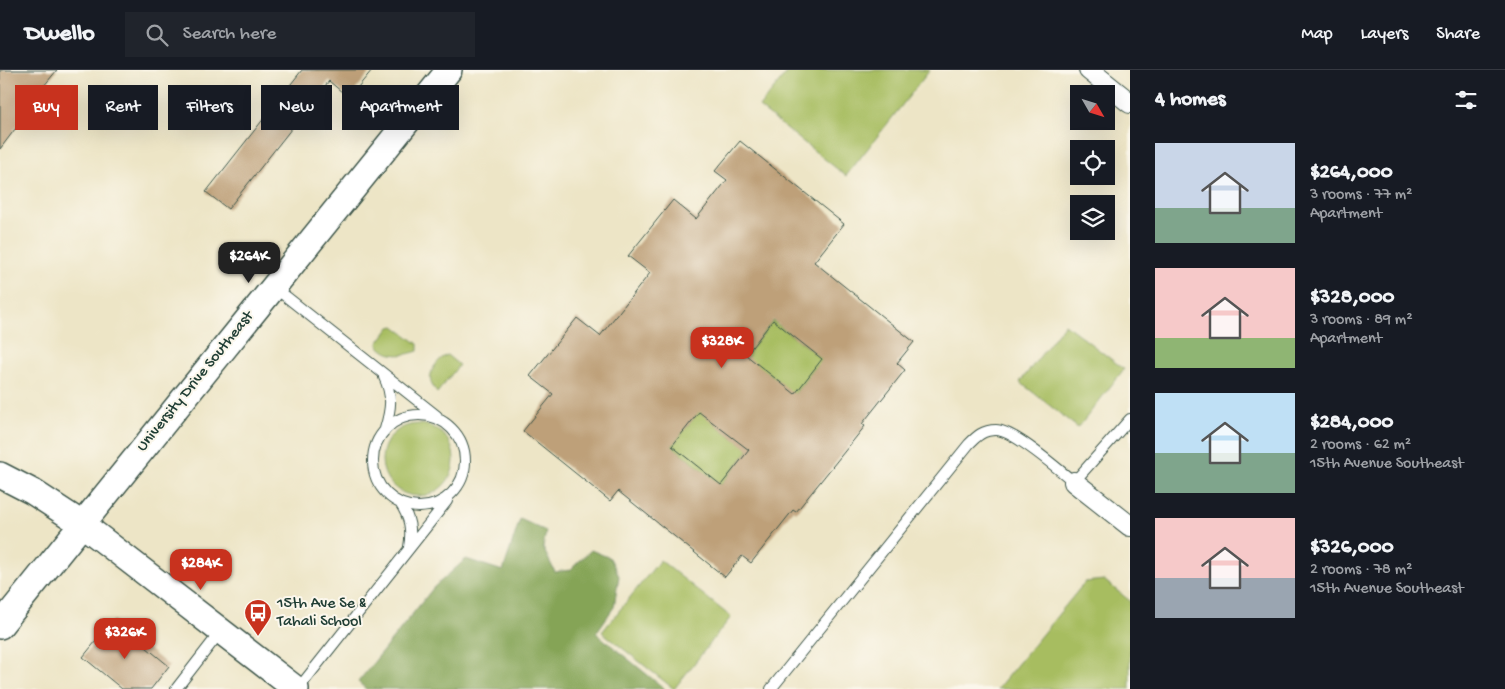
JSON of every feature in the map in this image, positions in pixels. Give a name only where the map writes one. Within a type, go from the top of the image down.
[{"type":"street","name":"University Drive Southeast","points":[[0,626],[449,70]]},
{"type":"street","points":[[1089,70],[1130,103]]},
{"type":"street","points":[[0,475],[33,492],[82,524],[297,689]]},
{"type":"street","points":[[1074,482],[1130,526]]},
{"type":"lane","points":[[273,286],[453,428],[460,438],[466,460],[465,472],[454,492],[297,689]]},
{"type":"lane","points":[[382,373],[390,389],[390,415],[385,429],[378,440],[373,466],[376,479],[382,489],[400,504],[406,512],[412,533],[409,548]]},
{"type":"lane","points":[[385,429],[395,421],[407,416],[420,414],[434,416],[444,421]]},
{"type":"lane","points":[[771,689],[969,444],[981,433],[997,430],[1015,437],[1074,482],[1130,419]]},
{"type":"lane","points":[[400,504],[411,507],[434,505],[445,500],[454,492]]},
{"type":"lane","points":[[176,689],[221,631]]},
{"type":"green space","points":[[789,70],[930,70],[846,176],[759,107]]},
{"type":"green space","points":[[773,321],[822,359],[793,396],[771,375],[744,358]]},
{"type":"green space","points":[[1065,324],[1124,369],[1078,428],[1020,382]]},
{"type":"green space","points":[[394,326],[418,344],[418,351],[396,355],[386,352],[378,345],[390,327]]},
{"type":"green space","points":[[447,355],[459,365],[437,393],[431,383],[432,370]]},
{"type":"green space","points":[[701,409],[724,431],[750,448],[721,485],[672,446]]},
{"type":"green space","points":[[418,424],[438,430],[448,440],[454,460],[448,480],[438,490],[418,496],[398,490],[388,480],[382,460],[388,440],[398,430]]},
{"type":"green space","points":[[520,519],[546,531],[543,548],[555,572],[570,570],[591,550],[610,558],[619,576],[614,607],[596,633],[665,689],[366,689],[358,682],[434,587],[466,559],[503,571]]},
{"type":"green space","points":[[660,560],[731,617],[674,689],[602,632]]},
{"type":"green space","points":[[1104,580],[1130,601],[1130,689],[997,689],[1085,582]]},
{"type":"building","points":[[0,70],[57,70],[45,85],[15,85],[15,129],[0,149]]},
{"type":"building","points":[[302,70],[372,70],[360,85],[342,85],[342,92],[329,81],[326,85],[290,85]]},
{"type":"building","points":[[261,122],[261,130],[290,130],[228,209],[206,192]]},
{"type":"building","points":[[740,141],[844,224],[814,262],[914,342],[897,363],[905,370],[862,424],[865,426],[796,512],[793,510],[751,563],[742,556],[725,577],[618,491],[610,501],[523,431],[553,394],[530,376],[577,318],[600,336],[650,273],[628,256],[673,200],[696,219],[727,180],[715,171]],"holes":[[[773,320],[822,359],[795,394],[746,355]],[[699,412],[749,450],[721,485],[672,446]]]},
{"type":"building","points":[[113,620],[169,666],[151,689],[122,689],[83,657]]},
{"type":"place","name":"15th Ave Se & Tahali School","points":[[258,637]]}]
